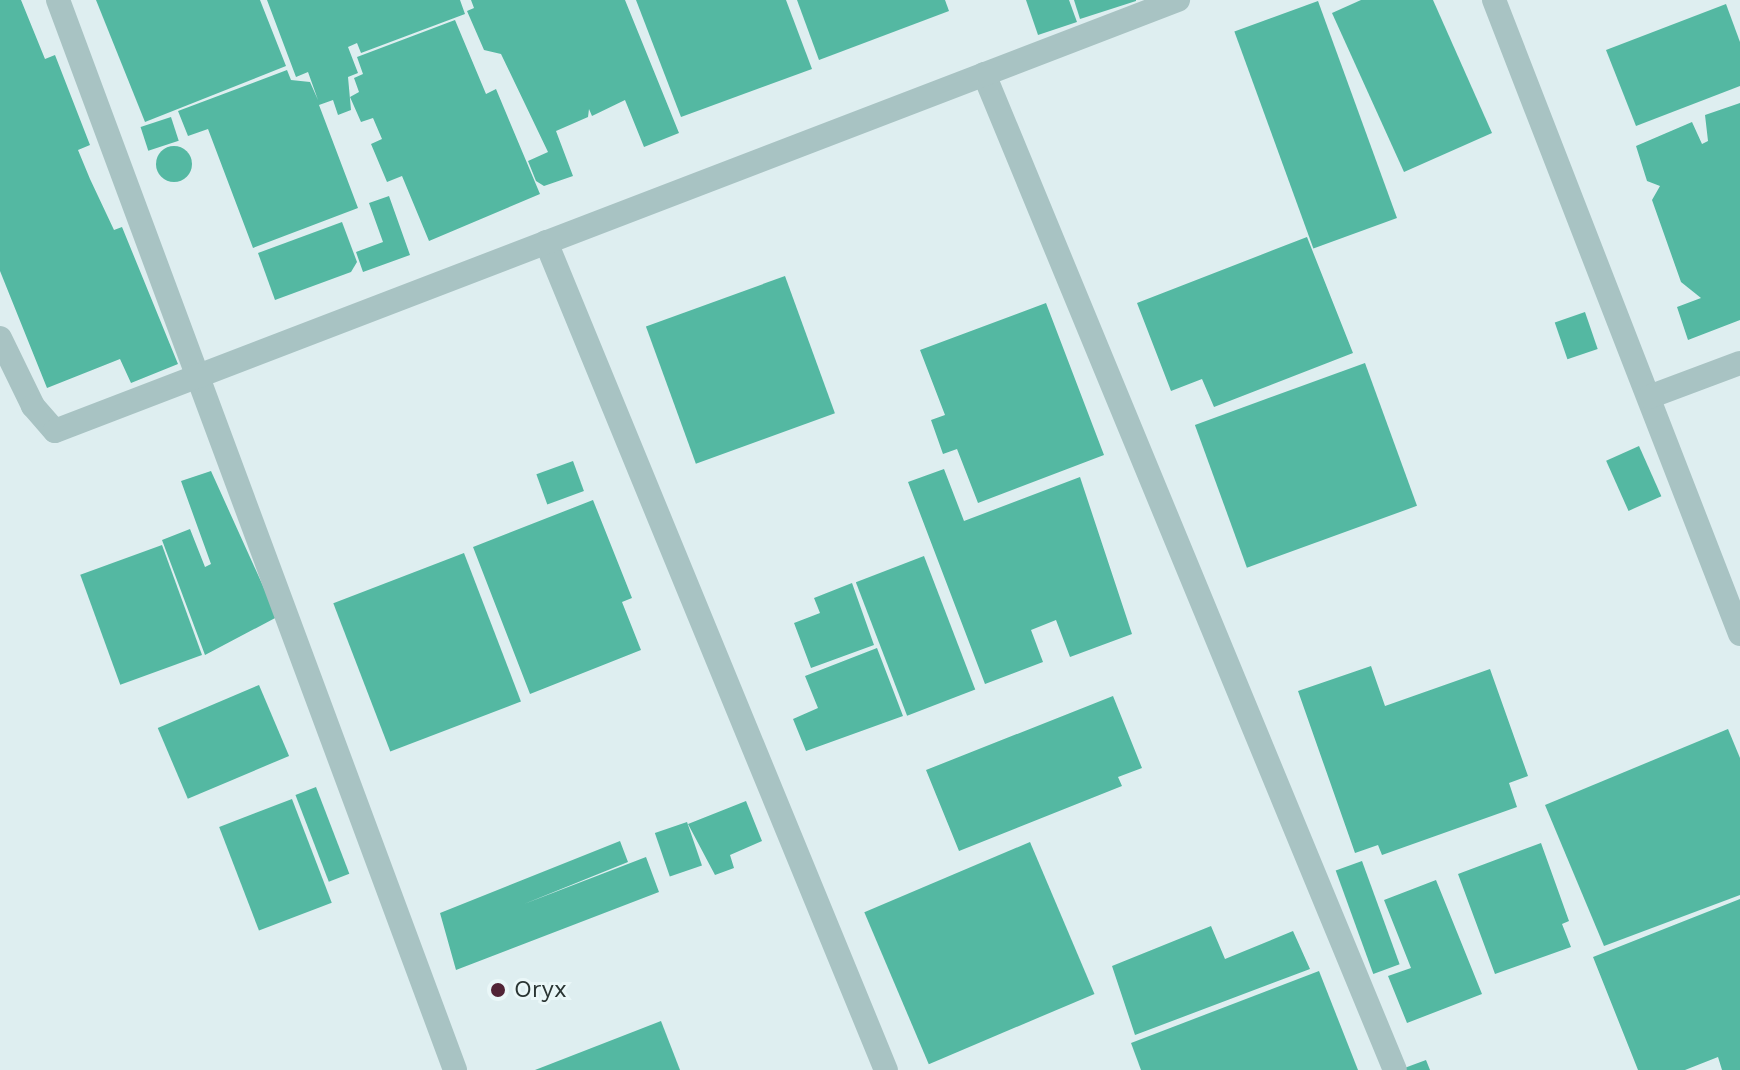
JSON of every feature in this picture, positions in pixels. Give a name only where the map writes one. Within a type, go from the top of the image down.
[{"type":"street","points":[[58,0],[202,375],[455,1070]]},
{"type":"street","points":[[0,338],[33,406],[55,431],[1178,0]]},
{"type":"street","points":[[1494,0],[1740,634]]},
{"type":"street","points":[[984,74],[1395,1070]]},
{"type":"street","points":[[546,242],[886,1070]]},
{"type":"street","points":[[1649,397],[1740,363]]},
{"type":"building","points":[[0,0],[21,0],[45,59],[55,55],[90,145],[78,150],[114,230],[122,227],[178,364],[131,383],[120,359],[47,388],[0,271]]},
{"type":"building","points":[[96,0],[260,0],[286,66],[145,122]]},
{"type":"building","points":[[267,0],[460,0],[465,14],[361,53],[357,43],[348,47],[358,73],[348,77],[351,110],[338,115],[333,100],[319,105],[358,208],[253,248],[208,129],[188,136],[178,111],[287,70],[291,80],[310,82],[318,100],[308,72],[296,77]]},
{"type":"building","points":[[471,0],[625,0],[679,133],[644,147],[625,100],[592,116],[589,109],[588,117],[556,131],[573,176],[544,186],[536,181],[528,161],[548,152],[501,54],[484,50],[467,11],[474,8]]},
{"type":"building","points":[[636,0],[786,0],[812,69],[681,117]]},
{"type":"building","points":[[797,0],[945,0],[949,11],[819,60]]},
{"type":"building","points":[[1026,0],[1069,0],[1077,22],[1038,35]]},
{"type":"building","points":[[1074,0],[1136,0],[1136,1],[1080,19]]},
{"type":"building","points":[[1361,0],[1433,0],[1492,133],[1404,172],[1332,13]]},
{"type":"building","points":[[1318,1],[1397,218],[1313,249],[1234,31]]},
{"type":"building","points":[[1726,4],[1740,42],[1740,86],[1636,126],[1606,50]]},
{"type":"building","points":[[455,20],[486,94],[496,89],[540,194],[429,241],[402,176],[387,182],[371,144],[382,139],[373,118],[361,122],[350,97],[359,92],[354,78],[363,74],[357,57]]},
{"type":"building","points":[[1740,103],[1740,320],[1688,340],[1677,307],[1701,298],[1681,282],[1652,200],[1660,186],[1647,181],[1636,146],[1692,122],[1702,144],[1708,141],[1705,115]]},
{"type":"building","points":[[171,117],[179,141],[148,151],[141,127]]},
{"type":"building","points":[[174,146],[187,151],[192,164],[187,177],[174,182],[161,177],[156,164],[161,151]]},
{"type":"building","points":[[389,196],[410,255],[363,272],[356,252],[383,242],[369,203]]},
{"type":"building","points":[[342,222],[357,262],[351,272],[275,300],[258,253]]},
{"type":"building","points":[[1307,237],[1353,353],[1214,407],[1202,379],[1171,391],[1137,303]]},
{"type":"building","points":[[785,276],[835,413],[696,464],[646,327]]},
{"type":"building","points":[[1046,303],[1104,455],[978,503],[957,449],[943,454],[931,420],[945,415],[920,350]]},
{"type":"building","points":[[1585,312],[1598,349],[1567,359],[1555,322]]},
{"type":"building","points":[[1365,363],[1417,506],[1247,568],[1195,425]]},
{"type":"building","points":[[1639,446],[1661,496],[1628,511],[1606,461]]},
{"type":"building","points":[[573,461],[584,491],[547,504],[536,474]]},
{"type":"building","points":[[944,469],[964,521],[1080,477],[1132,634],[1070,657],[1056,620],[1031,630],[1043,662],[985,684],[908,482]]},
{"type":"building","points":[[211,471],[277,617],[205,655],[162,540],[190,529],[205,567],[211,564],[181,481]]},
{"type":"building","points":[[593,500],[632,598],[622,602],[641,650],[530,694],[473,547]]},
{"type":"building","points":[[162,545],[202,655],[120,685],[80,575]]},
{"type":"building","points":[[464,553],[521,701],[390,752],[333,603]]},
{"type":"building","points":[[924,556],[975,690],[907,716],[856,582]]},
{"type":"building","points":[[852,583],[874,645],[811,668],[794,623],[820,613],[814,598]]},
{"type":"building","points":[[877,648],[903,716],[806,751],[793,719],[818,708],[805,676]]},
{"type":"building","points":[[1371,666],[1385,706],[1490,669],[1528,776],[1509,783],[1517,807],[1382,855],[1378,845],[1355,853],[1298,691]]},
{"type":"building","points":[[259,685],[289,756],[188,799],[158,728]]},
{"type":"building","points":[[1113,696],[1142,768],[1118,777],[1122,786],[959,851],[926,770]]},
{"type":"building","points":[[1728,729],[1740,758],[1740,895],[1604,946],[1545,805]]},
{"type":"building","points":[[316,787],[349,874],[329,882],[295,795]]},
{"type":"building","points":[[292,799],[332,903],[259,931],[219,827]]},
{"type":"building","points":[[746,801],[762,841],[730,855],[734,868],[715,875],[688,824]]},
{"type":"building","points":[[687,822],[702,865],[670,877],[655,833]]},
{"type":"building","points":[[620,841],[628,862],[524,904],[646,857],[659,892],[456,970],[440,913]]},
{"type":"building","points":[[1030,842],[1094,994],[929,1064],[864,912]]},
{"type":"building","points":[[1541,843],[1569,921],[1562,924],[1571,947],[1495,974],[1458,874]]},
{"type":"building","points":[[1362,861],[1400,964],[1373,974],[1336,871]]},
{"type":"building","points":[[1436,880],[1482,994],[1407,1023],[1388,976],[1411,968],[1384,900]]},
{"type":"building","points":[[1740,899],[1740,1070],[1722,1070],[1718,1057],[1685,1070],[1638,1070],[1593,957]]},
{"type":"building","points":[[1211,926],[1225,959],[1293,931],[1310,969],[1135,1035],[1112,966]]},
{"type":"building","points":[[1319,971],[1358,1070],[1141,1070],[1131,1043]]},
{"type":"building","points":[[661,1021],[680,1070],[535,1070]]},
{"type":"building","points":[[1426,1060],[1430,1070],[1399,1070]]},
{"type":"place","name":"Oryx","points":[[498,990]]}]
